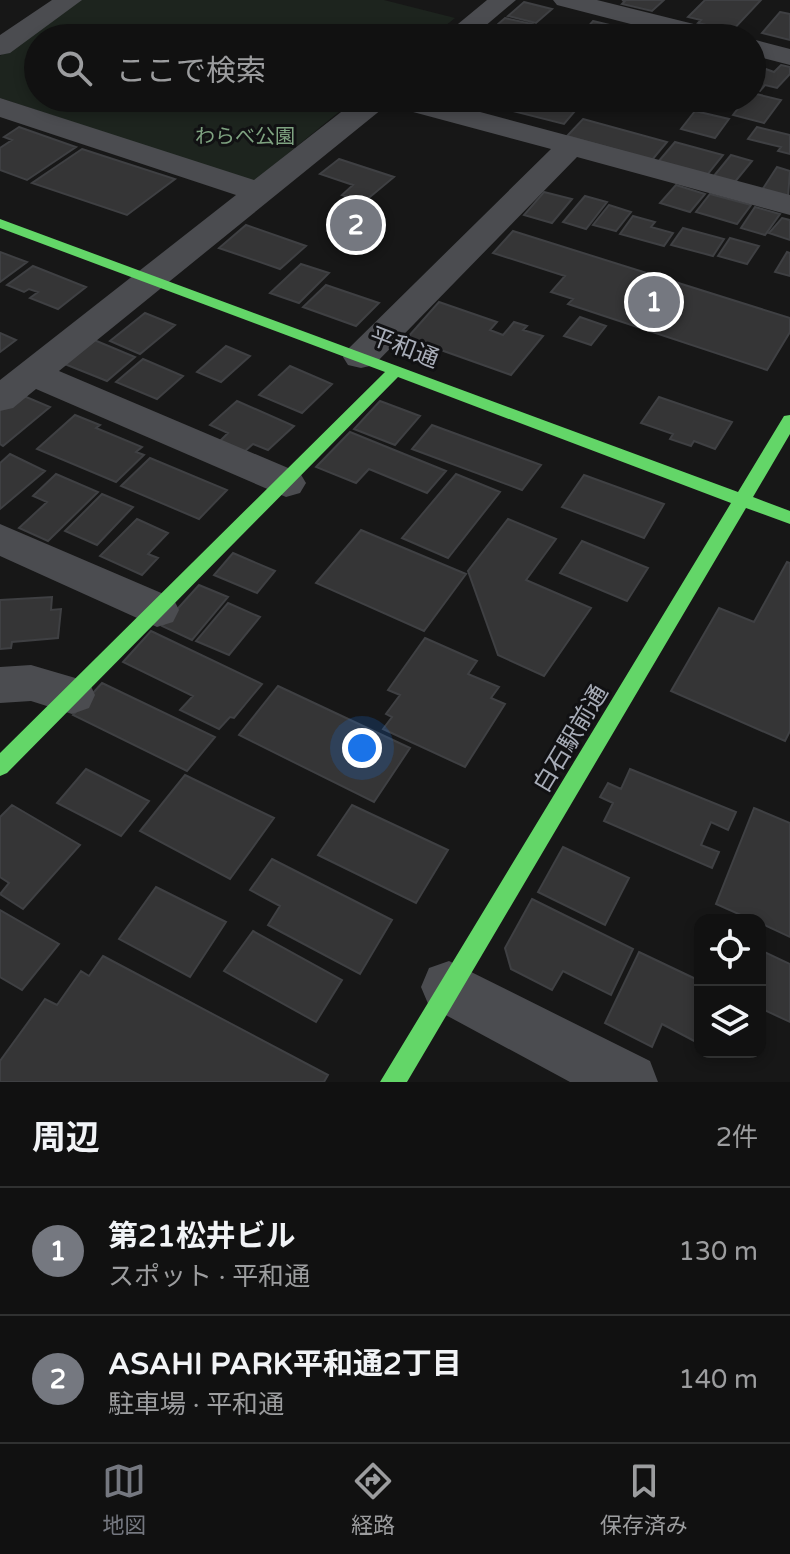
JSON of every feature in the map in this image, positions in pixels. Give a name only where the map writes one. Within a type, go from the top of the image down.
[{"type":"street","points":[[34,24],[69,0]]},
{"type":"street","points":[[472,24],[503,0]]},
{"type":"street","points":[[566,0],[661,24]]},
{"type":"street","points":[[0,47],[24,31]]},
{"type":"street","points":[[766,51],[790,57]]},
{"type":"street","points":[[0,107],[258,192]]},
{"type":"street","points":[[0,399],[359,112]]},
{"type":"street","points":[[448,112],[790,205]]},
{"type":"street","points":[[361,357],[572,145]]},
{"type":"street","name":"平和通","points":[[0,223],[790,518]]},
{"type":"street","points":[[0,767],[395,371]]},
{"type":"street","points":[[32,373],[286,483]]},
{"type":"street","name":"白石駅前通","points":[[393,1082],[790,420]]},
{"type":"street","points":[[0,539],[157,610]]},
{"type":"street","points":[[0,685],[31,683],[72,695]]},
{"type":"street","points":[[449,987],[629,1082]]},
{"type":"green space","name":"わらべ公園","points":[[80,0],[384,0],[455,18],[448,24],[46,24]]},
{"type":"green space","name":"わらべ公園","points":[[24,39],[24,106],[0,98],[0,56]]},
{"type":"green space","name":"わらべ公園","points":[[42,112],[339,112],[253,182]]},
{"type":"building","points":[[622,0],[664,0],[652,11],[622,4],[625,1]]},
{"type":"building","points":[[705,0],[761,0],[739,24],[702,24],[698,23],[701,20],[688,17]]},
{"type":"building","points":[[524,2],[552,9],[536,23],[508,16]]},
{"type":"building","points":[[780,12],[790,14],[790,40],[766,34],[766,28]]},
{"type":"building","points":[[505,18],[532,24],[498,24]]},
{"type":"building","points":[[781,65],[790,67],[790,74],[777,88],[766,85],[766,69],[774,72]]},
{"type":"building","points":[[766,96],[781,100],[764,123],[733,115],[735,112],[766,112]]},
{"type":"building","points":[[517,112],[574,112],[564,124]]},
{"type":"building","points":[[694,112],[729,119],[715,138],[681,129]]},
{"type":"building","points":[[583,119],[667,142],[652,160],[567,136]]},
{"type":"building","points":[[19,127],[76,147],[27,180],[0,170],[0,148],[12,140],[4,137]]},
{"type":"building","points":[[757,127],[790,135],[790,154],[778,151],[781,147],[748,139]]},
{"type":"building","points":[[675,142],[723,155],[707,175],[658,162]]},
{"type":"building","points":[[82,149],[175,179],[127,215],[32,183]]},
{"type":"building","points":[[731,155],[752,161],[734,183],[713,177]]},
{"type":"building","points":[[339,159],[394,177],[364,202],[342,195],[353,185],[320,174]]},
{"type":"building","points":[[777,167],[790,171],[788,197],[762,190]]},
{"type":"building","points":[[676,185],[705,194],[690,212],[660,203]]},
{"type":"building","points":[[544,192],[572,199],[552,223],[524,215]]},
{"type":"building","points":[[710,194],[751,205],[737,224],[696,212]]},
{"type":"building","points":[[585,196],[607,202],[586,229],[563,222]]},
{"type":"building","points":[[609,205],[631,212],[616,231],[593,225]]},
{"type":"building","points":[[755,207],[780,214],[765,235],[741,228]]},
{"type":"building","points":[[633,216],[655,222],[651,227],[673,233],[664,246],[620,234]]},
{"type":"building","points":[[782,218],[790,220],[790,240],[769,233]]},
{"type":"building","points":[[246,225],[306,246],[280,269],[219,248]]},
{"type":"building","points":[[683,228],[724,239],[713,256],[671,245]]},
{"type":"building","points":[[513,231],[790,318],[790,332],[767,370],[568,304],[573,299],[551,292],[565,276],[493,253]]},
{"type":"building","points":[[730,238],[759,246],[747,264],[718,256]]},
{"type":"building","points":[[0,252],[27,262],[0,282]]},
{"type":"building","points":[[787,252],[790,253],[790,276],[775,272]]},
{"type":"building","points":[[301,264],[329,273],[299,303],[270,293]]},
{"type":"building","points":[[33,266],[86,287],[58,309],[30,298],[38,292],[29,289],[24,292],[7,285]]},
{"type":"building","points":[[326,285],[379,303],[356,326],[303,307]]},
{"type":"building","points":[[439,302],[497,322],[490,330],[503,335],[514,322],[527,326],[523,330],[543,336],[511,375],[407,338]]},
{"type":"building","points":[[145,313],[175,325],[140,354],[110,341]]},
{"type":"building","points":[[580,317],[606,326],[591,345],[564,336]]},
{"type":"building","points":[[0,333],[16,340],[0,352]]},
{"type":"building","points":[[87,337],[135,357],[107,381],[57,361]]},
{"type":"building","points":[[226,346],[250,356],[221,382],[197,372]]},
{"type":"building","points":[[143,359],[183,376],[157,399],[116,382]]},
{"type":"building","points":[[290,366],[332,384],[302,413],[259,395]]},
{"type":"building","points":[[19,394],[50,407],[3,446],[0,444],[0,404]]},
{"type":"building","points":[[659,397],[732,422],[715,449],[694,441],[691,446],[670,439],[673,434],[641,423]]},
{"type":"building","points":[[237,401],[294,426],[268,450],[253,444],[244,452],[220,441],[228,433],[210,425]]},
{"type":"building","points":[[380,401],[420,416],[395,445],[354,429]]},
{"type":"building","points":[[75,415],[100,425],[96,428],[142,447],[136,452],[144,455],[116,482],[37,449]]},
{"type":"building","points":[[432,425],[541,465],[522,490],[412,449]]},
{"type":"building","points":[[350,432],[446,471],[427,493],[369,469],[356,483],[316,467]]},
{"type":"building","points":[[10,454],[45,471],[0,509],[0,463]]},
{"type":"building","points":[[150,458],[227,490],[199,519],[121,486]]},
{"type":"building","points":[[56,474],[98,492],[48,541],[19,528],[47,502],[33,496]]},
{"type":"building","points":[[456,474],[500,492],[448,558],[402,538]]},
{"type":"building","points":[[584,475],[664,504],[644,538],[562,507]]},
{"type":"building","points":[[102,494],[133,507],[97,545],[65,531]]},
{"type":"building","points":[[137,519],[168,533],[148,554],[158,558],[142,575],[100,556]]},
{"type":"building","points":[[508,519],[556,539],[526,580],[591,608],[544,676],[498,655],[468,571]]},
{"type":"building","points":[[361,530],[466,574],[424,631],[316,583]]},
{"type":"building","points":[[582,541],[648,568],[627,601],[560,573]]},
{"type":"building","points":[[233,553],[275,571],[257,593],[214,575]]},
{"type":"building","points":[[787,562],[790,563],[790,731],[785,741],[671,691],[719,608],[754,622]]},
{"type":"building","points":[[199,585],[228,597],[192,640],[162,626]]},
{"type":"building","points":[[52,597],[51,610],[61,609],[58,638],[12,642],[11,648],[0,649],[0,600]]},
{"type":"building","points":[[228,603],[260,617],[229,655],[196,641]]},
{"type":"building","points":[[151,631],[262,684],[234,718],[230,717],[219,729],[180,710],[193,696],[123,662]]},
{"type":"building","points":[[425,638],[477,661],[468,674],[499,687],[491,698],[505,704],[465,767],[383,729],[392,717],[386,714],[400,695],[388,690]]},
{"type":"building","points":[[102,683],[215,737],[187,771],[73,715]]},
{"type":"building","points":[[278,686],[410,748],[374,802],[239,735]]},
{"type":"building","points":[[86,769],[149,801],[121,836],[57,803]]},
{"type":"building","points":[[630,769],[736,812],[728,830],[711,822],[701,845],[719,852],[712,868],[604,821],[613,803],[600,797],[608,783],[621,789]]},
{"type":"building","points":[[185,775],[274,818],[230,879],[140,831]]},
{"type":"building","points":[[12,805],[80,845],[23,909],[0,894],[9,883],[0,877],[0,817]]},
{"type":"building","points":[[352,805],[448,850],[416,903],[318,855]]},
{"type":"building","points":[[754,808],[790,823],[790,937],[766,926],[766,914],[738,914],[716,904]]},
{"type":"building","points":[[563,847],[629,878],[605,925],[538,892]]},
{"type":"building","points":[[272,859],[392,920],[360,974],[268,925],[280,906],[250,890]]},
{"type":"building","points":[[156,887],[226,922],[190,977],[119,939]]},
{"type":"building","points":[[532,899],[633,949],[611,995],[563,971],[552,990],[511,969],[505,948]]},
{"type":"building","points":[[0,910],[59,944],[22,990],[0,977]]},
{"type":"building","points":[[253,931],[342,980],[316,1022],[224,971]]},
{"type":"building","points":[[639,952],[694,978],[694,1041],[662,1024],[652,1047],[605,1023]]},
{"type":"building","points":[[766,953],[790,964],[790,1022],[766,1011]]},
{"type":"building","points":[[103,956],[328,1075],[324,1082],[0,1082],[0,1061],[45,999],[57,1005],[81,971],[89,976]]},
{"type":"traffic: fast","points":[[0,223],[790,518]]},
{"type":"traffic: fast","points":[[0,767],[395,371]]},
{"type":"traffic: fast","points":[[393,1082],[790,420]]},
{"type":"place","name":"ASAHI PARK平和通2丁目","points":[[356,225]]},
{"type":"place","name":"第21松井ビル","points":[[654,302]]}]
